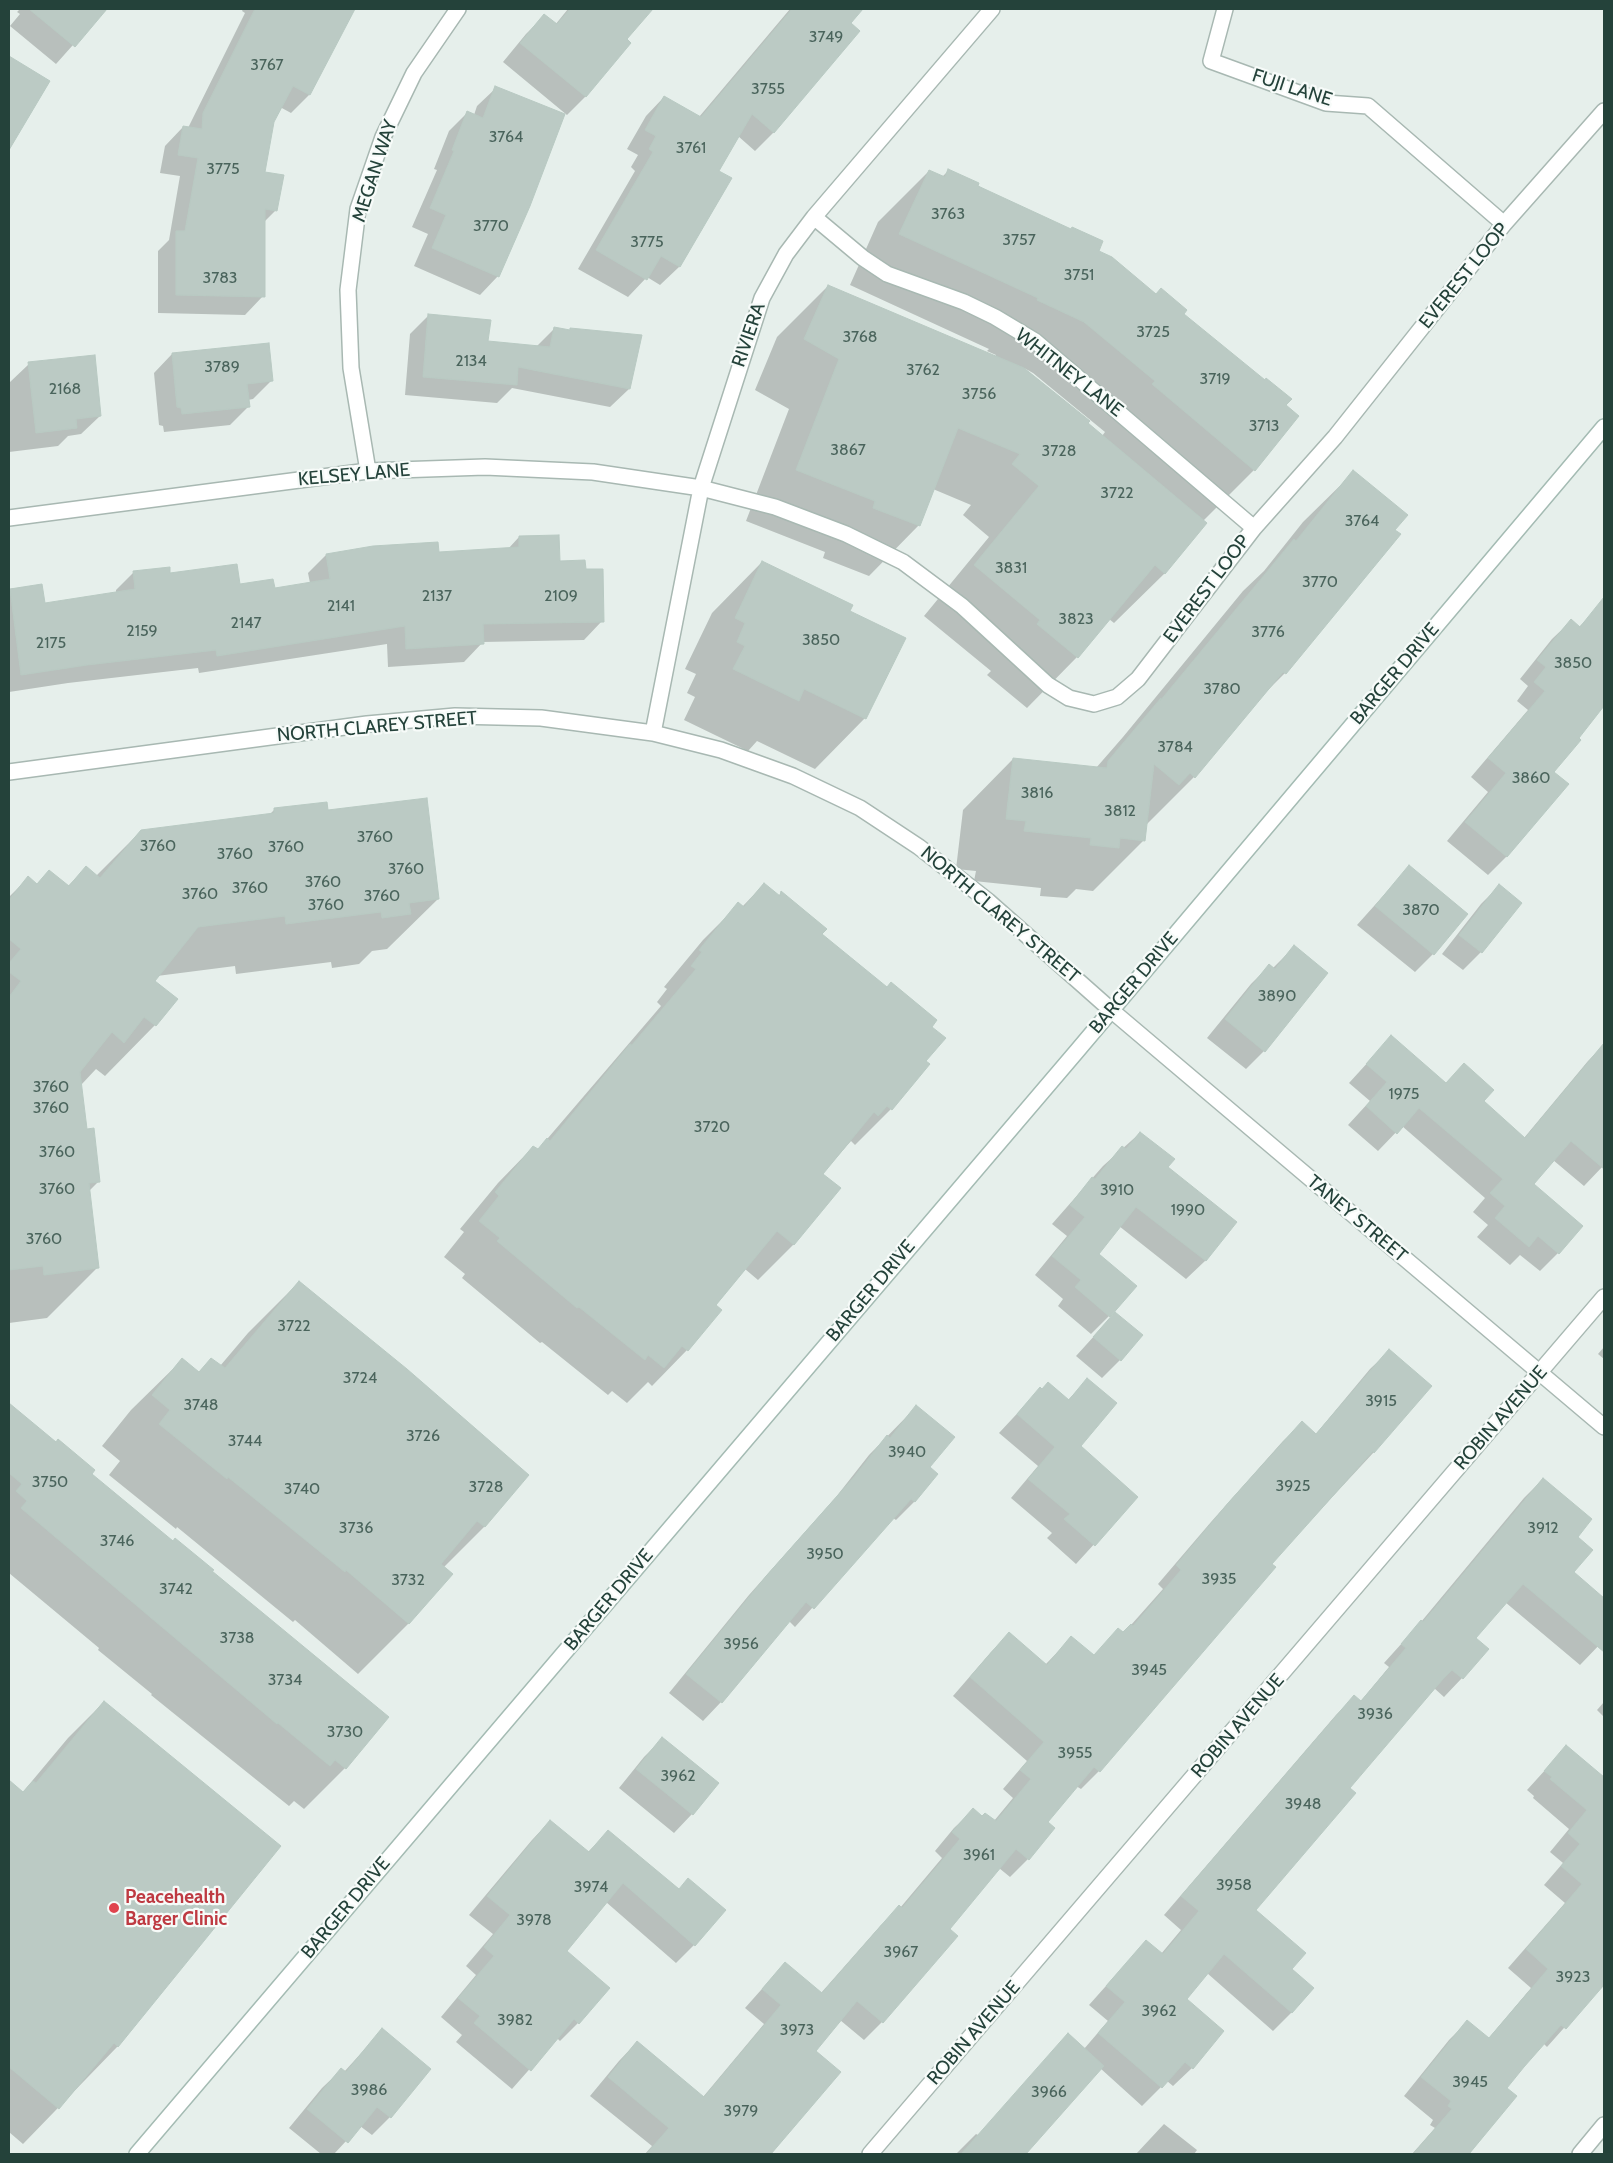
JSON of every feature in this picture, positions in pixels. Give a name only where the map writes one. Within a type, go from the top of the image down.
[{"type":"street","name":"MEGAN WAY","points":[[368,470],[351,368],[350,348],[348,290],[358,210],[382,137],[414,73],[458,9]]},
{"type":"street","name":"RIVIERA","points":[[653,732],[701,488],[762,298],[786,254],[814,217],[992,9]]},
{"type":"street","name":"FUJI LANE","points":[[1226,9],[1211,61],[1326,103],[1368,106],[1504,224]]},
{"type":"street","name":"EVEREST LOOP","points":[[701,488],[775,507],[846,534],[903,562],[962,606],[1048,685],[1069,698],[1094,704],[1116,696],[1138,679],[1254,528],[1336,436],[1504,224],[1604,111]]},
{"type":"street","name":"WHITNEY LANE","points":[[814,217],[863,258],[887,274],[964,302],[995,317],[1035,342],[1254,528]]},
{"type":"street","name":"BARGER DRIVE","points":[[137,2154],[1111,1010],[1604,427]]},
{"type":"street","name":"KELSEY LANE","points":[[9,518],[368,470],[486,467],[593,472],[701,488]]},
{"type":"street","name":"NORTH CLAREY STREET","points":[[9,772],[368,724],[455,716],[541,718],[653,732],[721,750],[793,776],[860,808],[920,847],[988,901],[1111,1010]]},
{"type":"street","name":"TANEY STREET","points":[[1111,1010],[1604,1427]]},
{"type":"street","name":"ROBIN AVENUE","points":[[870,2154],[1604,1297]]},
{"type":"street","points":[[1580,2154],[1604,2125]]},
{"type":"building","points":[[29,9],[107,9],[75,47]]},
{"type":"building","points":[[255,9],[355,9],[310,95],[293,86],[274,122],[265,172],[284,175],[277,211],[265,209],[265,297],[176,295],[176,231],[185,231],[198,158],[178,155],[183,126],[202,129],[203,113]]},
{"type":"building","points":[[570,9],[653,9],[627,39],[631,43],[586,97],[520,43],[544,14],[557,24]]},
{"type":"building","points":[[792,9],[863,9],[851,23],[860,31],[774,133],[752,114],[719,171],[732,178],[680,267],[661,256],[647,280],[596,250],[653,152],[649,149],[656,136],[645,130],[664,96],[701,117]]},
{"type":"building","points":[[9,56],[50,81],[9,150]]},
{"type":"building","points":[[495,86],[565,114],[530,206],[499,277],[432,248],[446,215],[430,208],[454,151],[452,150],[467,111],[483,118]]},
{"type":"building","points":[[948,169],[979,183],[978,186],[1071,229],[1072,227],[1103,241],[1099,251],[1112,257],[1156,294],[1161,288],[1187,310],[1184,314],[1265,380],[1266,378],[1292,399],[1286,405],[1299,416],[1255,471],[1152,384],[1155,381],[1084,322],[1037,300],[1038,298],[899,234],[929,170],[945,177]]},
{"type":"building","points":[[828,285],[1024,368],[1090,421],[1088,423],[1207,523],[1165,574],[1155,565],[1078,658],[1037,624],[1040,620],[974,565],[1039,486],[1012,464],[1020,454],[958,428],[920,526],[873,508],[875,501],[796,470],[839,359],[804,339]]},
{"type":"building","points":[[428,314],[491,320],[488,341],[550,347],[554,327],[570,330],[570,328],[642,335],[630,389],[518,367],[517,385],[423,377]]},
{"type":"building","points":[[269,343],[273,381],[247,384],[250,407],[182,414],[181,408],[177,407],[172,353]]},
{"type":"building","points":[[95,355],[101,416],[76,419],[77,428],[36,433],[28,362]]},
{"type":"building","points":[[1353,470],[1408,515],[1395,530],[1401,534],[1286,674],[1283,672],[1195,778],[1190,773],[1179,785],[1154,764],[1145,841],[1120,838],[1119,848],[1090,845],[1091,838],[1024,831],[1026,821],[1006,819],[1013,758],[1107,768],[1108,761],[1294,539],[1296,541]]},
{"type":"building","points":[[559,535],[560,561],[585,560],[586,569],[603,569],[604,622],[483,624],[484,644],[406,649],[405,626],[217,656],[216,650],[87,665],[21,675],[10,589],[42,584],[45,603],[135,589],[133,571],[170,567],[170,573],[237,564],[240,584],[273,579],[275,588],[330,579],[326,554],[373,546],[438,542],[439,552],[519,547],[519,536]]},
{"type":"building","points":[[762,561],[853,605],[850,611],[906,638],[866,719],[804,689],[799,701],[733,669],[745,646],[737,642],[745,623],[735,618]]},
{"type":"building","points":[[1604,597],[1604,706],[1579,738],[1581,740],[1554,772],[1569,784],[1507,857],[1465,822],[1506,773],[1488,758],[1545,691],[1534,682],[1546,667],[1537,660],[1571,619],[1580,627]]},
{"type":"building","points":[[427,798],[439,899],[409,903],[411,914],[382,918],[381,912],[286,924],[285,916],[198,927],[155,981],[178,999],[156,1026],[144,1017],[124,1043],[112,1032],[80,1072],[87,1129],[94,1128],[100,1182],[89,1183],[99,1268],[44,1275],[43,1266],[9,1270],[9,997],[21,981],[9,972],[9,963],[21,949],[9,939],[9,900],[28,876],[37,884],[49,870],[69,886],[86,866],[100,878],[141,830],[274,813],[274,808],[327,802],[328,810]]},
{"type":"building","points":[[1409,865],[1468,914],[1434,955],[1375,906]]},
{"type":"building","points":[[764,883],[780,896],[781,891],[827,929],[822,934],[887,987],[891,982],[937,1020],[932,1027],[946,1038],[926,1061],[930,1064],[892,1110],[887,1106],[878,1116],[874,1112],[823,1174],[841,1188],[794,1245],[777,1231],[716,1305],[722,1310],[688,1351],[682,1346],[664,1368],[648,1355],[645,1360],[579,1307],[577,1308],[497,1241],[500,1238],[479,1221],[499,1196],[495,1192],[533,1146],[538,1149],[547,1138],[550,1141],[630,1044],[632,1045],[696,969],[691,966],[702,952],[699,950],[738,902],[744,907]]},
{"type":"building","points":[[1499,884],[1522,903],[1482,953],[1459,935]]},
{"type":"building","points":[[1294,945],[1328,973],[1265,1052],[1225,1019],[1269,964],[1275,969]]},
{"type":"building","points":[[1391,1035],[1446,1083],[1464,1063],[1494,1090],[1484,1101],[1525,1138],[1604,1043],[1604,1169],[1571,1141],[1534,1184],[1583,1226],[1559,1254],[1538,1236],[1529,1247],[1495,1218],[1505,1206],[1490,1193],[1503,1179],[1419,1108],[1397,1134],[1366,1106],[1387,1082],[1366,1064]]},
{"type":"building","points":[[1140,1132],[1175,1159],[1168,1167],[1237,1222],[1206,1261],[1136,1207],[1099,1254],[1137,1286],[1110,1317],[1075,1287],[1081,1280],[1052,1256],[1085,1217],[1070,1205],[1092,1177],[1095,1179],[1122,1146],[1126,1149]]},
{"type":"building","points":[[299,1281],[407,1369],[529,1475],[485,1527],[477,1521],[441,1564],[453,1574],[409,1624],[346,1570],[345,1572],[159,1424],[170,1410],[152,1395],[182,1358],[199,1372],[211,1358],[225,1368]]},
{"type":"building","points":[[1115,1312],[1143,1335],[1121,1361],[1093,1337]]},
{"type":"building","points":[[1389,1349],[1432,1386],[1374,1453],[1373,1451],[1272,1564],[1276,1567],[1100,1772],[1094,1767],[1048,1822],[1055,1828],[1029,1860],[1016,1849],[950,1929],[958,1936],[883,2023],[857,2001],[816,2051],[841,2072],[771,2154],[646,2154],[669,2128],[608,2077],[637,2041],[704,2097],[781,2005],[762,1989],[785,1962],[822,1993],[899,1905],[902,1908],[960,1839],[952,1832],[973,1808],[982,1816],[985,1813],[996,1821],[1031,1779],[1020,1770],[1044,1742],[970,1677],[1009,1632],[1047,1665],[1071,1636],[1094,1655],[1118,1628],[1123,1632],[1131,1624],[1133,1626],[1181,1570],[1176,1565],[1229,1502],[1302,1421],[1316,1434]]},
{"type":"building","points":[[1087,1378],[1117,1403],[1081,1446],[1138,1497],[1095,1546],[1064,1519],[1070,1514],[1028,1479],[1055,1447],[1017,1414],[1040,1387],[1042,1389],[1048,1382],[1069,1400]]},
{"type":"building","points":[[9,1403],[56,1442],[58,1439],[95,1470],[92,1474],[173,1541],[175,1538],[214,1570],[212,1571],[389,1717],[346,1769],[335,1760],[330,1766],[277,1724],[21,1508],[27,1501],[16,1491],[22,1484],[9,1473]]},
{"type":"building","points":[[916,1405],[955,1437],[930,1467],[938,1474],[915,1502],[911,1499],[814,1609],[806,1602],[722,1703],[686,1674],[767,1575],[854,1477],[887,1435],[890,1438]]},
{"type":"building","points":[[1543,1478],[1592,1519],[1578,1537],[1593,1550],[1574,1572],[1604,1598],[1604,1652],[1523,1584],[1476,1638],[1489,1649],[1463,1679],[1452,1670],[1443,1679],[1350,1788],[1356,1793],[1256,1910],[1306,1953],[1292,1969],[1314,1988],[1292,2013],[1224,1954],[1187,1999],[1224,2031],[1193,2069],[1185,2062],[1162,2088],[1098,2033],[1125,2002],[1106,1986],[1146,1940],[1163,1954],[1199,1911],[1181,1896],[1354,1695],[1361,1701],[1406,1648],[1401,1644],[1421,1620],[1423,1622]]},
{"type":"building","name":"Peacehealth Barger Clinic","points":[[104,1701],[281,1846],[118,2047],[114,2043],[59,2109],[9,2067],[9,1780],[23,1792],[33,1781],[36,1783]]},
{"type":"building","points":[[662,1737],[719,1783],[693,1815],[636,1769]]},
{"type":"building","points":[[1566,1745],[1604,1777],[1604,1985],[1566,2029],[1561,2025],[1507,2088],[1517,2096],[1469,2154],[1413,2154],[1452,2109],[1448,2106],[1451,2101],[1421,2077],[1467,2020],[1489,2038],[1548,1969],[1526,1949],[1582,1884],[1561,1866],[1580,1844],[1568,1833],[1587,1810],[1550,1779],[1552,1777],[1544,1771]]},
{"type":"building","points":[[550,1820],[589,1852],[608,1830],[679,1889],[688,1878],[726,1910],[695,1946],[623,1883],[567,1951],[610,1988],[579,2024],[574,2019],[531,2071],[474,2023],[480,2016],[458,1998],[494,1956],[484,1947],[510,1915],[487,1896]]},
{"type":"building","points":[[382,2028],[431,2069],[391,2118],[377,2107],[348,2143],[307,2109],[341,2068],[346,2072]]},
{"type":"building","points":[[1068,2033],[1104,2066],[1026,2154],[961,2154]]},
{"type":"place","name":"Peacehealth Barger Clinic","points":[[114,1908]]}]
